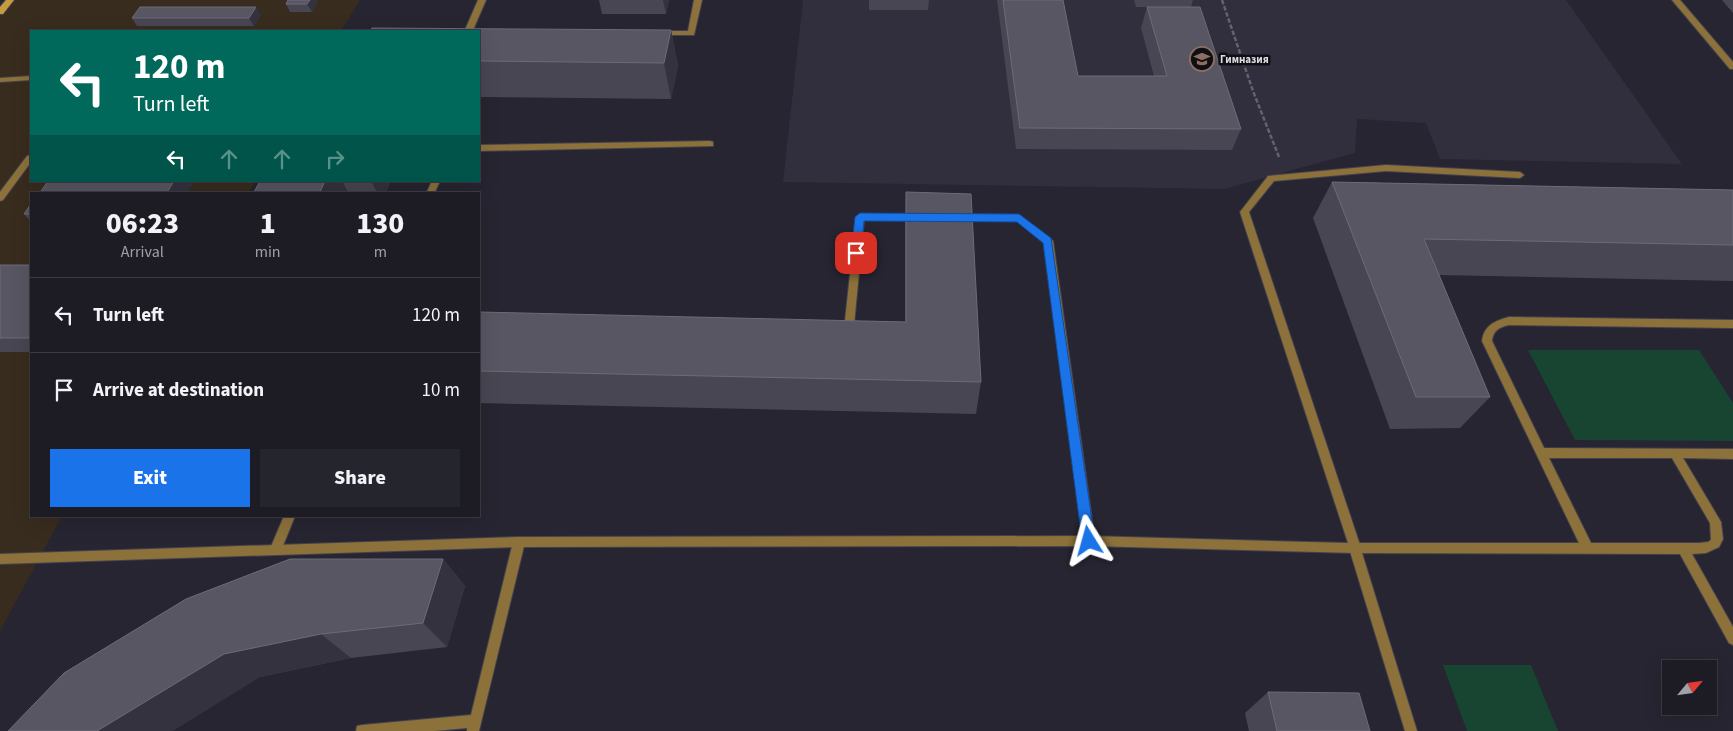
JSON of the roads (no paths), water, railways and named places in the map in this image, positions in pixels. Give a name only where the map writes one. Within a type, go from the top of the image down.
[{"type":"main road","points":[[0,12],[10,0]]},
{"type":"street","points":[[479,30],[465,30],[482,0]]},
{"type":"street","points":[[652,32],[691,33],[698,0]]},
{"type":"street","points":[[1676,0],[1733,66]]},
{"type":"street","points":[[0,80],[30,78]]},
{"type":"street","points":[[480,148],[710,144]]},
{"type":"street","points":[[0,198],[30,158]]},
{"type":"street","points":[[1411,731],[1355,548],[1244,212],[1271,178],[1386,168],[1520,175]]},
{"type":"street","points":[[829,325],[849,325],[860,217],[929,217]]},
{"type":"street","points":[[949,218],[1019,218],[1048,241],[1089,541]]},
{"type":"street","points":[[1587,548],[1487,341],[1491,327],[1509,321],[1733,324]]},
{"type":"street","points":[[1541,454],[1733,454]]},
{"type":"street","points":[[0,559],[519,542],[1089,541],[1355,548],[1683,549],[1712,546],[1717,542],[1719,535],[1715,522],[1675,454]]},
{"type":"street","points":[[276,549],[290,517]]},
{"type":"street","points":[[362,731],[474,726],[519,542]]},
{"type":"street","points":[[1683,549],[1733,639]]},
{"type":"place","name":"Гимназия","points":[[1202,59]]}]
